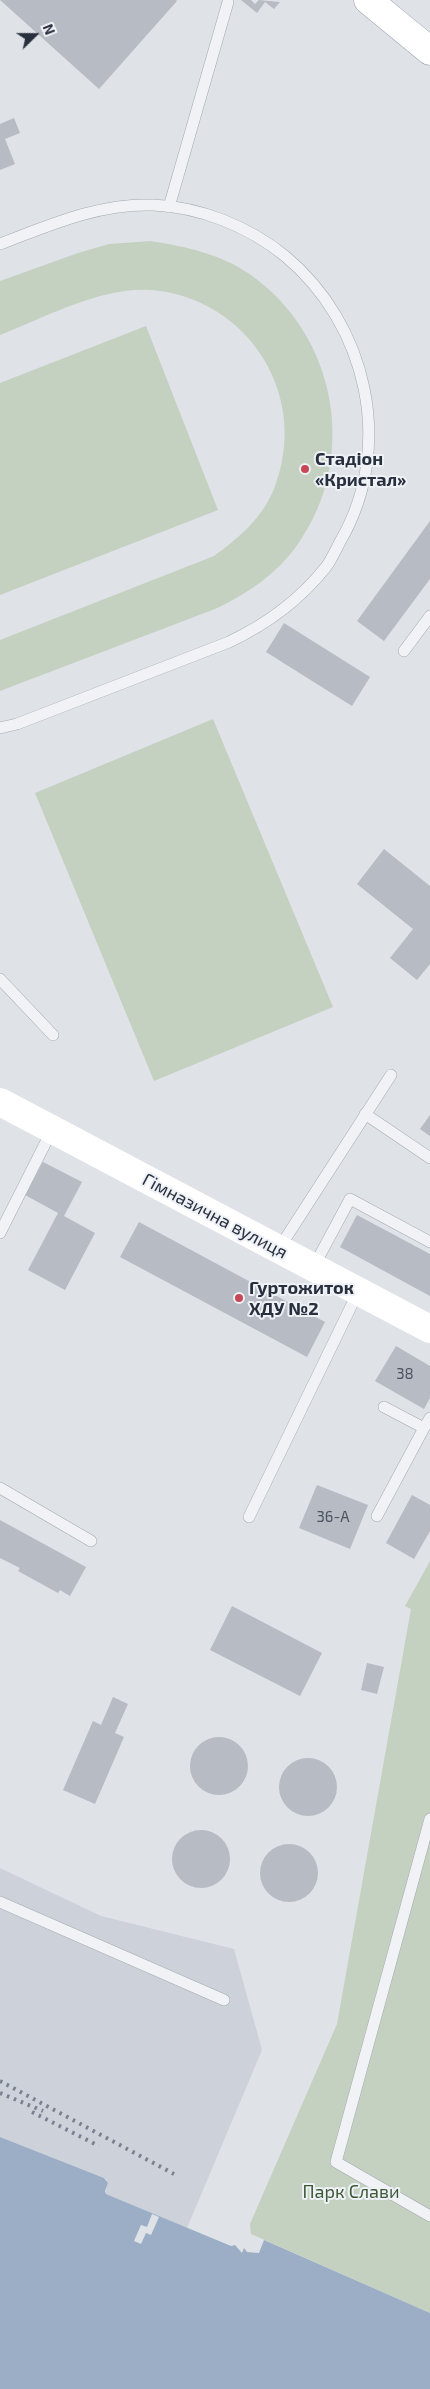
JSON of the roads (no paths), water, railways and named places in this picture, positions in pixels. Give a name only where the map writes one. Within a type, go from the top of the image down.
[{"type":"street","points":[[368,0],[430,51]]},
{"type":"street","name":"Гімназична вулиця","points":[[0,1102],[430,1329]]},
{"type":"lane","points":[[169,207],[228,2]]},
{"type":"lane","points":[[0,244],[67,218],[106,208],[153,205],[191,210],[234,224],[270,244],[302,270],[332,308],[354,350],[367,398],[370,441],[364,485],[350,524],[327,566],[294,602],[258,628],[220,646],[17,724],[0,728]]},
{"type":"lane","points":[[404,651],[430,616]]},
{"type":"lane","points":[[0,979],[53,1035]]},
{"type":"lane","points":[[278,1250],[391,1075]]},
{"type":"lane","points":[[366,1114],[430,1158]]},
{"type":"lane","points":[[0,1233],[52,1130]]},
{"type":"lane","points":[[313,1268],[350,1199],[430,1242]]},
{"type":"lane","points":[[249,1517],[358,1292]]},
{"type":"lane","points":[[384,1407],[424,1428]]},
{"type":"lane","points":[[377,1516],[430,1418]]},
{"type":"lane","points":[[0,1488],[90,1541]]},
{"type":"lane","points":[[430,1819],[427,1843],[336,2162],[430,2216]]},
{"type":"lane","points":[[0,1902],[224,2000]]},
{"type":"water","points":[[0,2137],[104,2178],[108,2183],[105,2191],[106,2194],[231,2246],[235,2245],[242,2253],[244,2248],[247,2252],[259,2253],[264,2240],[430,2313],[430,2389],[0,2389]]},
{"type":"railway","points":[[0,2081],[174,2174]]},
{"type":"railway","points":[[0,2093],[43,2111]]},
{"type":"railway","points":[[32,2112],[99,2146]]},
{"type":"place","name":"Стадіон «Кристал»","points":[[305,469]]},
{"type":"place","name":"Гуртожиток ХДУ №2","points":[[239,1298]]},
{"type":"park label","name":"Парк Слави","points":[[351,2192]]}]
